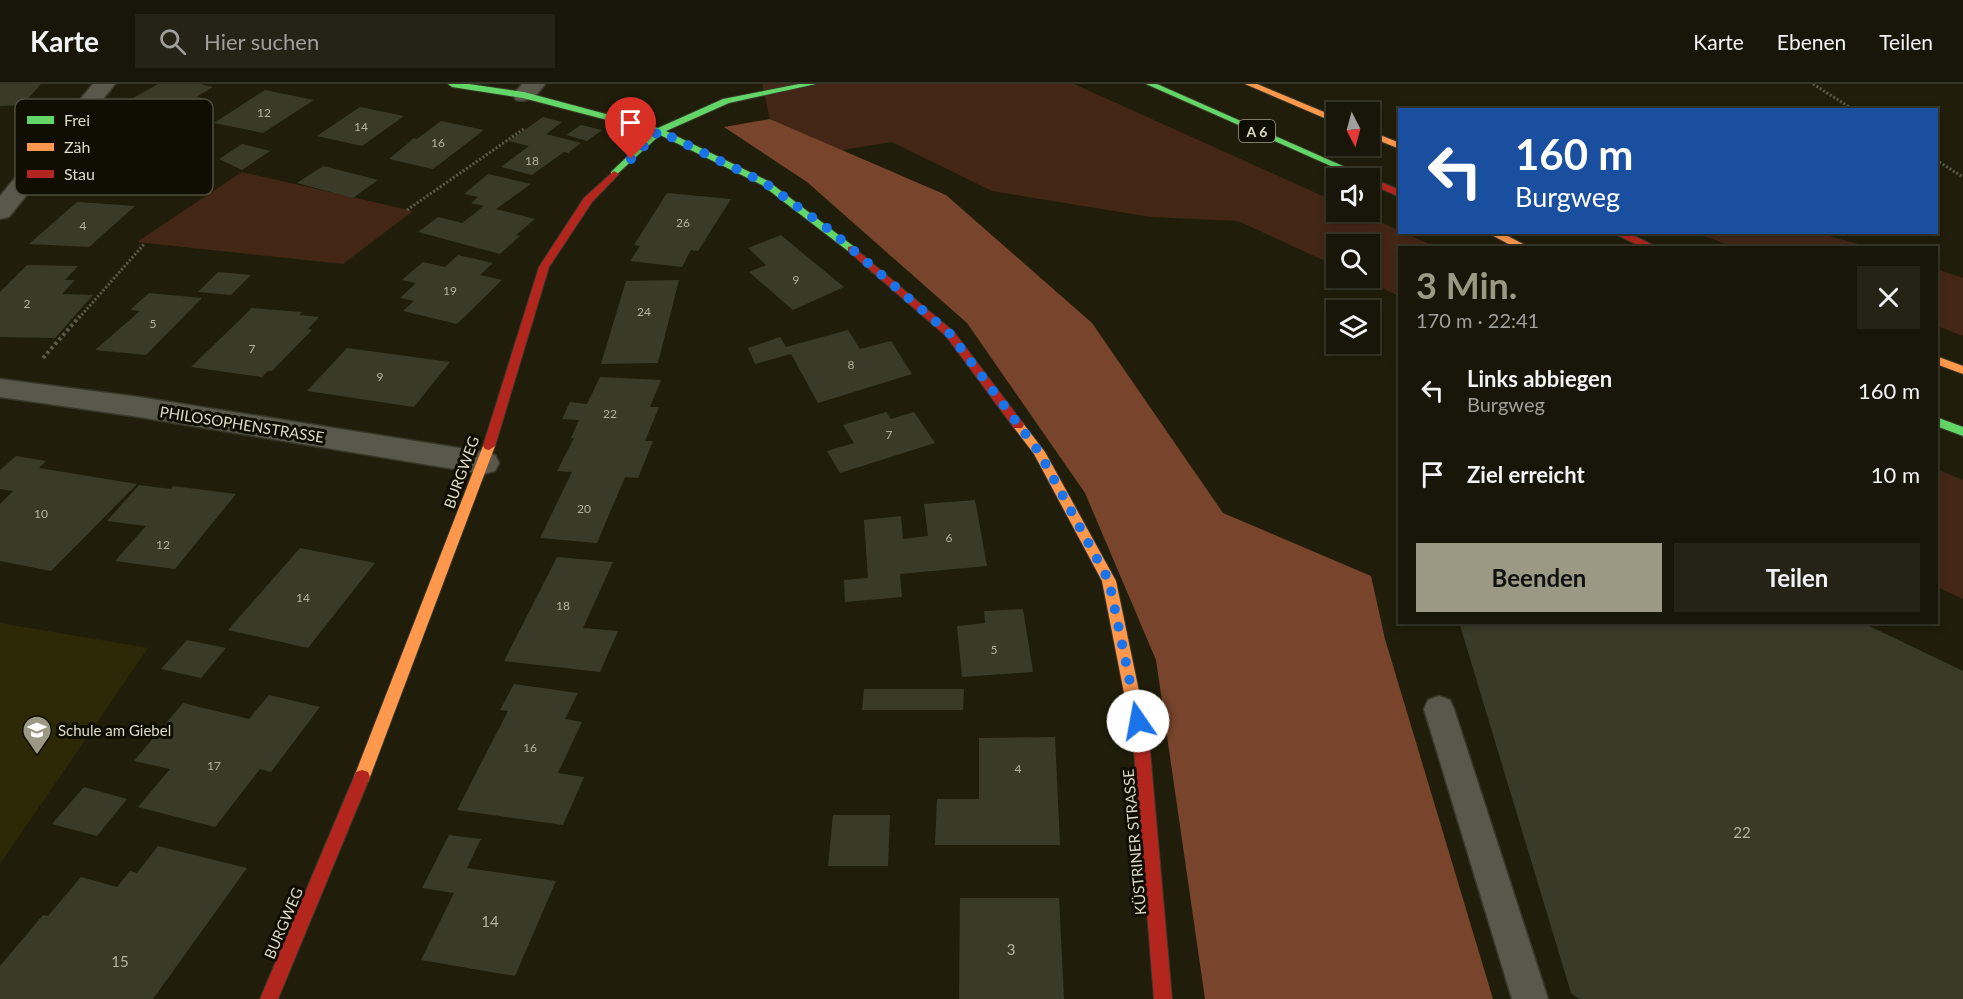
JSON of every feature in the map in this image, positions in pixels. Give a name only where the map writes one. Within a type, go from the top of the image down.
[{"type":"main road","name":"KÜSTRINER STRASSE","points":[[452,84],[529,89],[559,105],[659,131],[765,183],[839,239],[950,334],[1039,452],[1109,581],[1143,745],[1163,999]]},
{"type":"main road","name":"BURGWEG","points":[[270,999],[362,776],[484,463],[544,267],[588,200],[659,131],[726,101],[812,84]]},
{"type":"main road","name":"A 6","points":[[1150,84],[1342,168]]},
{"type":"main road","points":[[1249,84],[1326,116]]},
{"type":"main road","points":[[1380,138],[1398,145]]},
{"type":"main road","points":[[1380,185],[1398,193]]},
{"type":"main road","points":[[1495,234],[1522,246]]},
{"type":"main road","points":[[1621,234],[1648,246]]},
{"type":"main road","points":[[1938,361],[1963,370]]},
{"type":"main road","points":[[1938,422],[1963,432]]},
{"type":"street","points":[[92,99],[104,84]]},
{"type":"street","points":[[0,212],[15,194]]},
{"type":"street","name":"PHILOSOPHENSTRASSE","points":[[7,389],[139,407],[484,463]]},
{"type":"lane","points":[[1439,709],[1530,999]]},
{"type":"path","points":[[1813,84],[1851,108]]},
{"type":"path","points":[[407,210],[559,105]]},
{"type":"path","points":[[1938,161],[1963,177]]},
{"type":"path","points":[[7,389],[145,243]]},
{"type":"shaded area","points":[[762,84],[1074,84],[1326,197],[1326,222],[1380,222],[1398,230],[1398,234],[1407,234],[1434,246],[1398,246],[1398,296],[1380,287],[1380,234],[1326,234],[1326,261],[1238,221],[1151,217],[992,191],[892,142],[842,150],[770,119]]},
{"type":"shaded area","points":[[770,119],[946,195],[1092,323],[1223,513],[1371,576],[1385,639],[1493,999],[1205,999],[1156,660],[1085,493],[967,323],[807,182],[724,127]]},
{"type":"shaded area","points":[[242,172],[413,211],[343,264],[137,242],[208,195],[213,195],[213,191]]},
{"type":"shaded area","points":[[1699,234],[1821,234],[1866,246],[1731,246]]},
{"type":"shaded area","points":[[1938,270],[1963,278],[1963,336],[1938,326]]},
{"type":"shaded area","points":[[1938,470],[1963,480],[1963,599],[1938,587]]},
{"type":"shaded area","name":"Schule am Giebel","points":[[0,623],[148,648],[0,864]]},
{"type":"building","points":[[0,84],[41,84],[27,99],[15,99],[15,105],[0,106]]},
{"type":"building","points":[[158,84],[200,84],[213,87],[196,97],[203,98],[201,99],[132,99]]},
{"type":"building","points":[[265,90],[314,100],[263,133],[214,123]]},
{"type":"building","points":[[360,107],[404,116],[362,146],[317,136]]},
{"type":"building","points":[[543,117],[562,122],[546,134],[581,143],[532,175],[501,167],[529,146],[509,141]]},
{"type":"building","points":[[441,121],[484,130],[433,169],[389,159],[414,138],[417,139]]},
{"type":"building","points":[[581,125],[602,130],[587,141],[566,135]]},
{"type":"building","points":[[242,144],[270,151],[242,170],[219,159]]},
{"type":"building","points":[[323,166],[378,180],[353,198],[297,183]]},
{"type":"building","points":[[488,174],[531,184],[496,209],[535,219],[516,235],[520,236],[500,254],[418,232],[438,217],[462,223],[484,206],[471,203],[478,197],[464,194]]},
{"type":"building","points":[[667,193],[731,199],[698,251],[691,250],[682,267],[630,261],[640,246],[634,245]]},
{"type":"building","points":[[77,202],[135,206],[89,247],[29,244]]},
{"type":"building","points":[[781,235],[844,287],[793,310],[749,272],[766,265],[748,248]]},
{"type":"building","points":[[458,255],[493,263],[480,275],[502,280],[457,324],[403,311],[414,301],[400,298],[416,283],[402,280],[423,262],[445,267]]},
{"type":"building","points":[[27,265],[78,266],[65,280],[75,280],[62,294],[93,295],[55,338],[0,337],[0,292]]},
{"type":"building","points":[[218,272],[251,275],[231,295],[198,292]]},
{"type":"building","points":[[679,280],[658,363],[601,364],[626,281]]},
{"type":"building","points":[[149,293],[202,298],[146,355],[95,350],[140,311],[130,310]]},
{"type":"building","points":[[252,308],[302,312],[299,315],[319,317],[308,329],[312,330],[272,371],[268,371],[262,377],[191,367]]},
{"type":"building","points":[[848,330],[860,349],[891,341],[912,374],[818,403],[791,354],[755,364],[748,348],[780,337],[786,347]]},
{"type":"building","points":[[347,348],[450,362],[414,407],[307,391]]},
{"type":"building","points":[[600,377],[661,380],[650,407],[659,407],[645,441],[653,441],[638,478],[625,477],[597,543],[540,538],[572,472],[557,471],[574,438],[571,438],[579,420],[562,419],[570,402],[587,404]]},
{"type":"building","points":[[886,412],[891,419],[914,412],[935,443],[840,473],[827,451],[854,443],[843,425]]},
{"type":"building","points":[[16,456],[46,461],[39,468],[137,484],[51,571],[0,561],[0,504],[13,491],[0,489],[0,470]]},
{"type":"building","points":[[139,485],[171,489],[173,486],[236,494],[175,569],[115,561],[146,526],[107,521]]},
{"type":"building","points":[[975,500],[987,566],[900,574],[902,597],[845,602],[844,580],[868,578],[864,520],[901,516],[903,539],[928,536],[924,504]]},
{"type":"building","points":[[300,548],[375,563],[308,648],[228,630]]},
{"type":"building","points":[[557,557],[613,562],[583,628],[618,631],[600,672],[504,661]]},
{"type":"building","points":[[1023,609],[1033,672],[962,677],[957,626],[985,623],[984,611]]},
{"type":"building","points":[[1460,624],[1865,624],[1963,671],[1963,999],[1579,999],[1571,993]]},
{"type":"building","points":[[187,640],[226,648],[201,678],[161,669]]},
{"type":"building","points":[[514,684],[578,693],[565,719],[582,722],[558,773],[584,777],[563,825],[457,810],[508,711],[500,710]]},
{"type":"building","points":[[864,689],[964,689],[963,710],[862,710]]},
{"type":"building","points":[[269,695],[320,707],[271,772],[260,769],[215,827],[138,807],[170,769],[134,761],[183,703],[249,719]]},
{"type":"building","points":[[1055,737],[1060,845],[935,845],[937,799],[979,799],[979,738]]},
{"type":"building","points":[[84,787],[127,799],[97,836],[52,824]]},
{"type":"building","points":[[833,815],[890,815],[888,866],[828,866]]},
{"type":"building","points":[[449,835],[481,839],[467,868],[556,881],[515,976],[421,960],[454,893],[422,888]]},
{"type":"building","points":[[158,846],[247,868],[153,999],[0,999],[0,966],[43,915],[48,916],[81,877],[117,887],[130,871],[137,873]]},
{"type":"building","points":[[960,898],[1059,898],[1064,999],[959,999]]},
{"type":"traffic: fast","points":[[452,84],[524,95],[659,131],[765,183],[852,249]]},
{"type":"traffic: fast","points":[[614,174],[659,131],[726,101],[812,84]]},
{"type":"traffic: fast","points":[[1150,84],[1342,168]]},
{"type":"traffic: fast","points":[[1938,422],[1963,432]]},
{"type":"traffic: slow","points":[[1249,84],[1326,116]]},
{"type":"traffic: slow","points":[[1380,138],[1398,145]]},
{"type":"traffic: slow","points":[[1495,234],[1522,246]]},
{"type":"traffic: slow","points":[[1938,361],[1963,370]]},
{"type":"traffic: slow","points":[[1018,425],[1039,452],[1109,581],[1141,739]]},
{"type":"traffic: slow","points":[[362,777],[489,446]]},
{"type":"traffic: jam","points":[[489,446],[544,267],[588,200],[614,174]]},
{"type":"traffic: jam","points":[[1380,185],[1398,193]]},
{"type":"traffic: jam","points":[[1621,234],[1649,246]]},
{"type":"traffic: jam","points":[[852,249],[950,334],[1018,425]]},
{"type":"traffic: jam","points":[[1141,739],[1163,999]]},
{"type":"traffic: jam","points":[[269,999],[362,777]]},
{"type":"place","name":"Schule am Giebel","points":[[37,756]]},
{"type":"route","points":[[631,159],[659,131],[765,183],[831,231],[950,334],[1039,452],[1109,581],[1138,721]]}]
